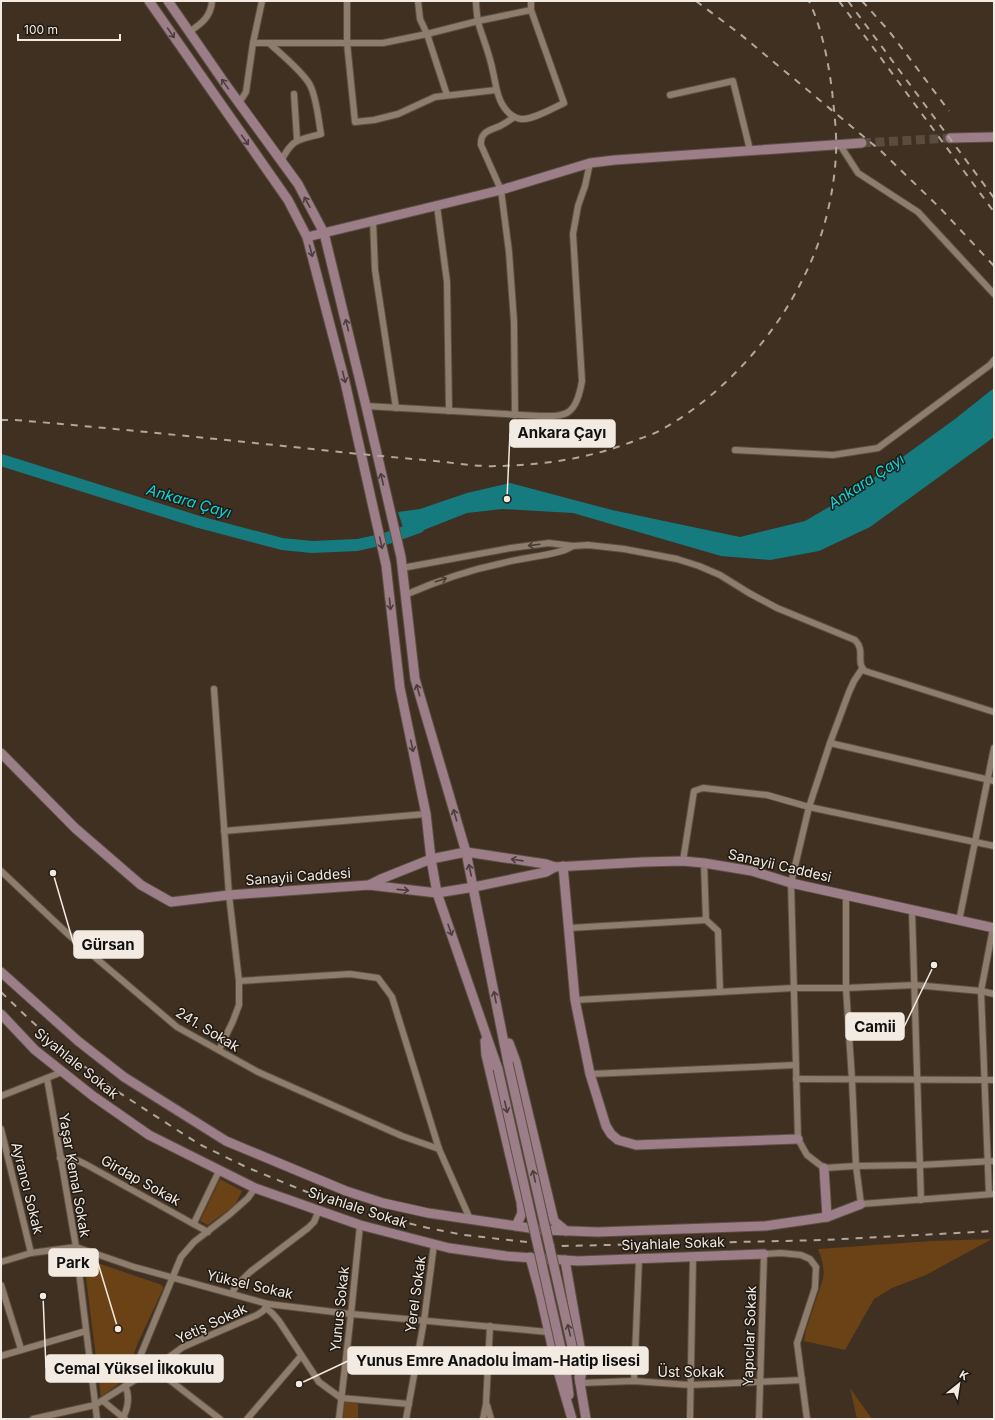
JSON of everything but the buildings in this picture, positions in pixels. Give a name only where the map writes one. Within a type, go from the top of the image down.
[{"type":"street","points":[[149,1],[288,200],[307,237],[345,382],[386,565],[400,688],[426,814],[430,859],[437,893],[498,1069],[566,1371],[572,1419]]},
{"type":"street","points":[[168,1],[238,102],[298,184],[324,233],[401,557],[415,679],[466,852],[508,1063],[577,1368],[586,1419]]},
{"type":"street","points":[[189,32],[205,20],[209,14],[212,1]]},
{"type":"street","points":[[238,102],[246,92],[253,43],[262,1]]},
{"type":"street","points":[[347,1],[347,43],[354,122],[374,120],[398,114],[435,97],[496,90]]},
{"type":"street","points":[[418,1],[420,18],[427,34],[447,95]]},
{"type":"street","points":[[476,1],[478,21],[493,72],[496,90],[508,112],[514,117],[521,119],[529,118],[564,103],[531,10],[530,1]]},
{"type":"street","points":[[253,43],[383,43],[531,10]]},
{"type":"street","points":[[270,44],[309,84],[314,95],[321,134],[297,139],[286,152],[281,161]]},
{"type":"street","points":[[670,94],[733,81],[750,150]]},
{"type":"street","points":[[294,94],[297,139]]},
{"type":"street","points":[[514,117],[502,125],[488,130],[483,135],[481,144],[501,190],[509,252],[514,322],[515,415]]},
{"type":"street","points":[[950,138],[994,136]]},
{"type":"street","points":[[307,237],[501,190],[590,163],[750,150],[862,144]]},
{"type":"street","points":[[840,145],[858,173],[918,212],[994,294]]},
{"type":"street","points":[[366,406],[540,416],[564,414],[572,409],[580,392],[582,382],[573,234],[578,206],[585,186],[590,163]]},
{"type":"street","points":[[437,206],[447,282],[449,411]]},
{"type":"street","points":[[373,221],[375,270],[396,408]]},
{"type":"street","points":[[735,450],[833,455],[878,448],[990,365],[994,360]]},
{"type":"street","points":[[402,568],[533,544],[549,543],[624,549],[677,559],[710,570],[777,608],[855,640],[861,649],[860,662],[862,669],[869,673],[994,712]]},
{"type":"street","points":[[405,595],[460,574],[503,562],[558,552],[573,546]]},
{"type":"street","points":[[862,669],[849,692],[830,743],[809,807],[791,883],[798,1139],[807,1155],[824,1168],[991,1162]]},
{"type":"street","points":[[214,689],[229,894],[239,981],[239,1005],[233,1021],[218,1050]]},
{"type":"street","points":[[830,743],[991,780]]},
{"type":"street","points":[[959,921],[974,842],[991,780],[994,748]]},
{"type":"street","name":"Sanayii Caddesi","points":[[1,753],[75,828],[141,885],[171,902],[229,894],[369,885],[437,893],[546,872],[559,867]]},
{"type":"street","points":[[683,861],[694,791],[703,788],[767,795],[809,807],[994,846]]},
{"type":"street","points":[[224,831],[426,814]]},
{"type":"street","name":"Sanayii Caddesi","points":[[369,885],[430,859],[466,852],[559,867],[683,861],[752,871],[791,883],[993,928]]},
{"type":"street","points":[[704,863],[706,920],[718,931],[720,992]]},
{"type":"street","points":[[559,867],[569,928],[575,1000],[590,1074],[606,1126],[611,1134],[618,1140],[636,1145],[798,1139]]},
{"type":"street","name":"241. Sokak","points":[[1,871],[70,936],[178,1027],[258,1072],[402,1136],[439,1149]]},
{"type":"street","points":[[846,895],[846,988],[856,1166],[861,1204]]},
{"type":"street","points":[[912,911],[921,1200]]},
{"type":"street","points":[[569,928],[706,920]]},
{"type":"street","points":[[1,972],[78,1041],[124,1077],[226,1141],[346,1190],[383,1203],[428,1213],[543,1230],[598,1232],[765,1226],[827,1217],[861,1204],[992,1194],[981,991],[993,928]]},
{"type":"street","points":[[239,981],[350,974],[378,978],[392,997],[439,1149],[470,1219]]},
{"type":"street","points":[[575,1000],[793,988],[846,988],[915,985],[981,991],[994,994]]},
{"type":"street","name":"Siyahlale Sokak","points":[[1,1014],[35,1050],[93,1096],[149,1135],[255,1188],[360,1225],[449,1248],[506,1256],[578,1261],[764,1254]]},
{"type":"street","points":[[500,1022],[516,1062],[554,1221],[566,1231]]},
{"type":"street","points":[[484,1027],[486,1055],[521,1202],[522,1214],[516,1226]]},
{"type":"street","points":[[590,1074],[796,1065]]},
{"type":"street","points":[[1,1096],[62,1072]]},
{"type":"street","name":"Yaşar Kemal Sokak","points":[[47,1078],[76,1248],[98,1419]]},
{"type":"street","points":[[796,1079],[918,1081],[994,1080]]},
{"type":"street","name":"Ayrancı Sokak","points":[[1,1129],[31,1253]]},
{"type":"street","name":"Girdap Sokak","points":[[60,1158],[79,1161],[208,1232]]},
{"type":"street","points":[[824,1168],[827,1217]]},
{"type":"street","points":[[194,1223],[219,1170]]},
{"type":"street","points":[[521,1202],[526,1214],[534,1214],[538,1212],[543,1206],[546,1187]]},
{"type":"street","points":[[139,1376],[139,1359],[181,1257],[194,1242],[248,1198],[255,1188]]},
{"type":"street","points":[[232,1294],[236,1286],[250,1272],[308,1228],[314,1222],[319,1210]]},
{"type":"street","name":"Yunus Sokak","points":[[339,1419],[360,1225]]},
{"type":"street","name":"Yerel Sokak","points":[[406,1419],[424,1321],[434,1244]]},
{"type":"street","name":"Yüksel Sokak","points":[[1,1262],[31,1253],[76,1248],[172,1278],[232,1294],[267,1306],[548,1332]]},
{"type":"street","points":[[764,1254],[781,1253],[800,1255],[810,1259],[816,1267],[815,1288],[797,1343],[807,1419]]},
{"type":"street","name":"Yapıcılar Sokak","points":[[759,1419],[764,1254]]},
{"type":"street","points":[[530,1257],[541,1297],[556,1364],[572,1419]]},
{"type":"street","points":[[690,1419],[693,1257]]},
{"type":"street","points":[[634,1382],[639,1259]]},
{"type":"street","points":[[565,1260],[583,1364],[580,1383]]},
{"type":"street","points":[[541,1297],[543,1284],[552,1279],[563,1279],[571,1290]]},
{"type":"street","points":[[1,1285],[21,1349]]},
{"type":"street","points":[[267,1306],[279,1321],[319,1382],[341,1398],[409,1404]]},
{"type":"street","name":"Yetiş Sokak","points":[[33,1419],[95,1405],[154,1368],[183,1347],[257,1314],[267,1306]]},
{"type":"street","points":[[483,1419],[486,1404],[490,1326]]},
{"type":"street","points":[[1,1356],[86,1331]]},
{"type":"street","points":[[246,1419],[301,1356]]},
{"type":"street","points":[[154,1368],[220,1419]]},
{"type":"street","name":"Üst Sokak","points":[[580,1383],[634,1382],[690,1385],[802,1380]]},
{"type":"street","points":[[103,1401],[124,1418],[128,1394],[125,1386]]},
{"type":"street","points":[[486,1404],[491,1419]]},
{"type":"shaded area","points":[[220,1179],[242,1191],[235,1205],[208,1225],[200,1221]]},
{"type":"shaded area","points":[[992,1239],[926,1275],[892,1288],[874,1299],[845,1350],[804,1341],[806,1330],[824,1275],[822,1260],[818,1249],[932,1241]]},
{"type":"shaded area","points":[[86,1259],[162,1285],[163,1289],[137,1345],[125,1379],[101,1397],[84,1262]]},
{"type":"shaded area","points":[[850,1388],[872,1419],[857,1419]]},
{"type":"shaded area","points":[[345,1401],[358,1404],[358,1419],[343,1419]]},
{"type":"water","points":[[994,388],[994,437],[870,527],[819,551],[770,560],[721,556],[573,513],[502,509],[467,513],[406,537],[398,512],[420,509],[467,493],[510,483],[612,510],[740,537],[805,521],[853,493],[955,419]]},
{"type":"waterway","name":"Ankara Çayı","points":[[1,460],[199,522],[282,544],[312,547],[357,545],[385,539],[419,527]]},
{"type":"tunnel","points":[[862,143],[950,138]]},
{"type":"railway","points":[[696,1],[740,34],[881,151],[940,208],[994,266]]},
{"type":"railway","points":[[1,420],[123,430],[467,465],[490,466],[533,464],[568,460],[618,447],[661,430],[707,399],[748,360],[766,338],[797,291],[820,239],[831,197],[835,168],[836,138],[832,90],[826,56],[818,22],[809,1]]},
{"type":"railway","points":[[839,1],[994,212]]},
{"type":"railway","points":[[848,1],[994,198]]},
{"type":"railway","points":[[862,1],[889,31],[949,111]]},
{"type":"railway","points":[[1,992],[72,1057],[115,1090],[199,1144],[246,1167],[324,1199],[371,1214],[428,1228],[464,1235],[563,1246],[824,1240],[994,1231]]},
{"type":"place","name":"Ankara Çayı","points":[[507,499]]},
{"type":"place","name":"Gürsan","points":[[53,873]]},
{"type":"place","name":"Camii","points":[[934,965]]},
{"type":"place","name":"Cemal Yüksel İlkokulu","points":[[43,1296]]},
{"type":"place","name":"Park","points":[[118,1329]]},
{"type":"place","name":"Yunus Emre Anadolu İmam-Hatip lisesi","points":[[299,1384]]}]
